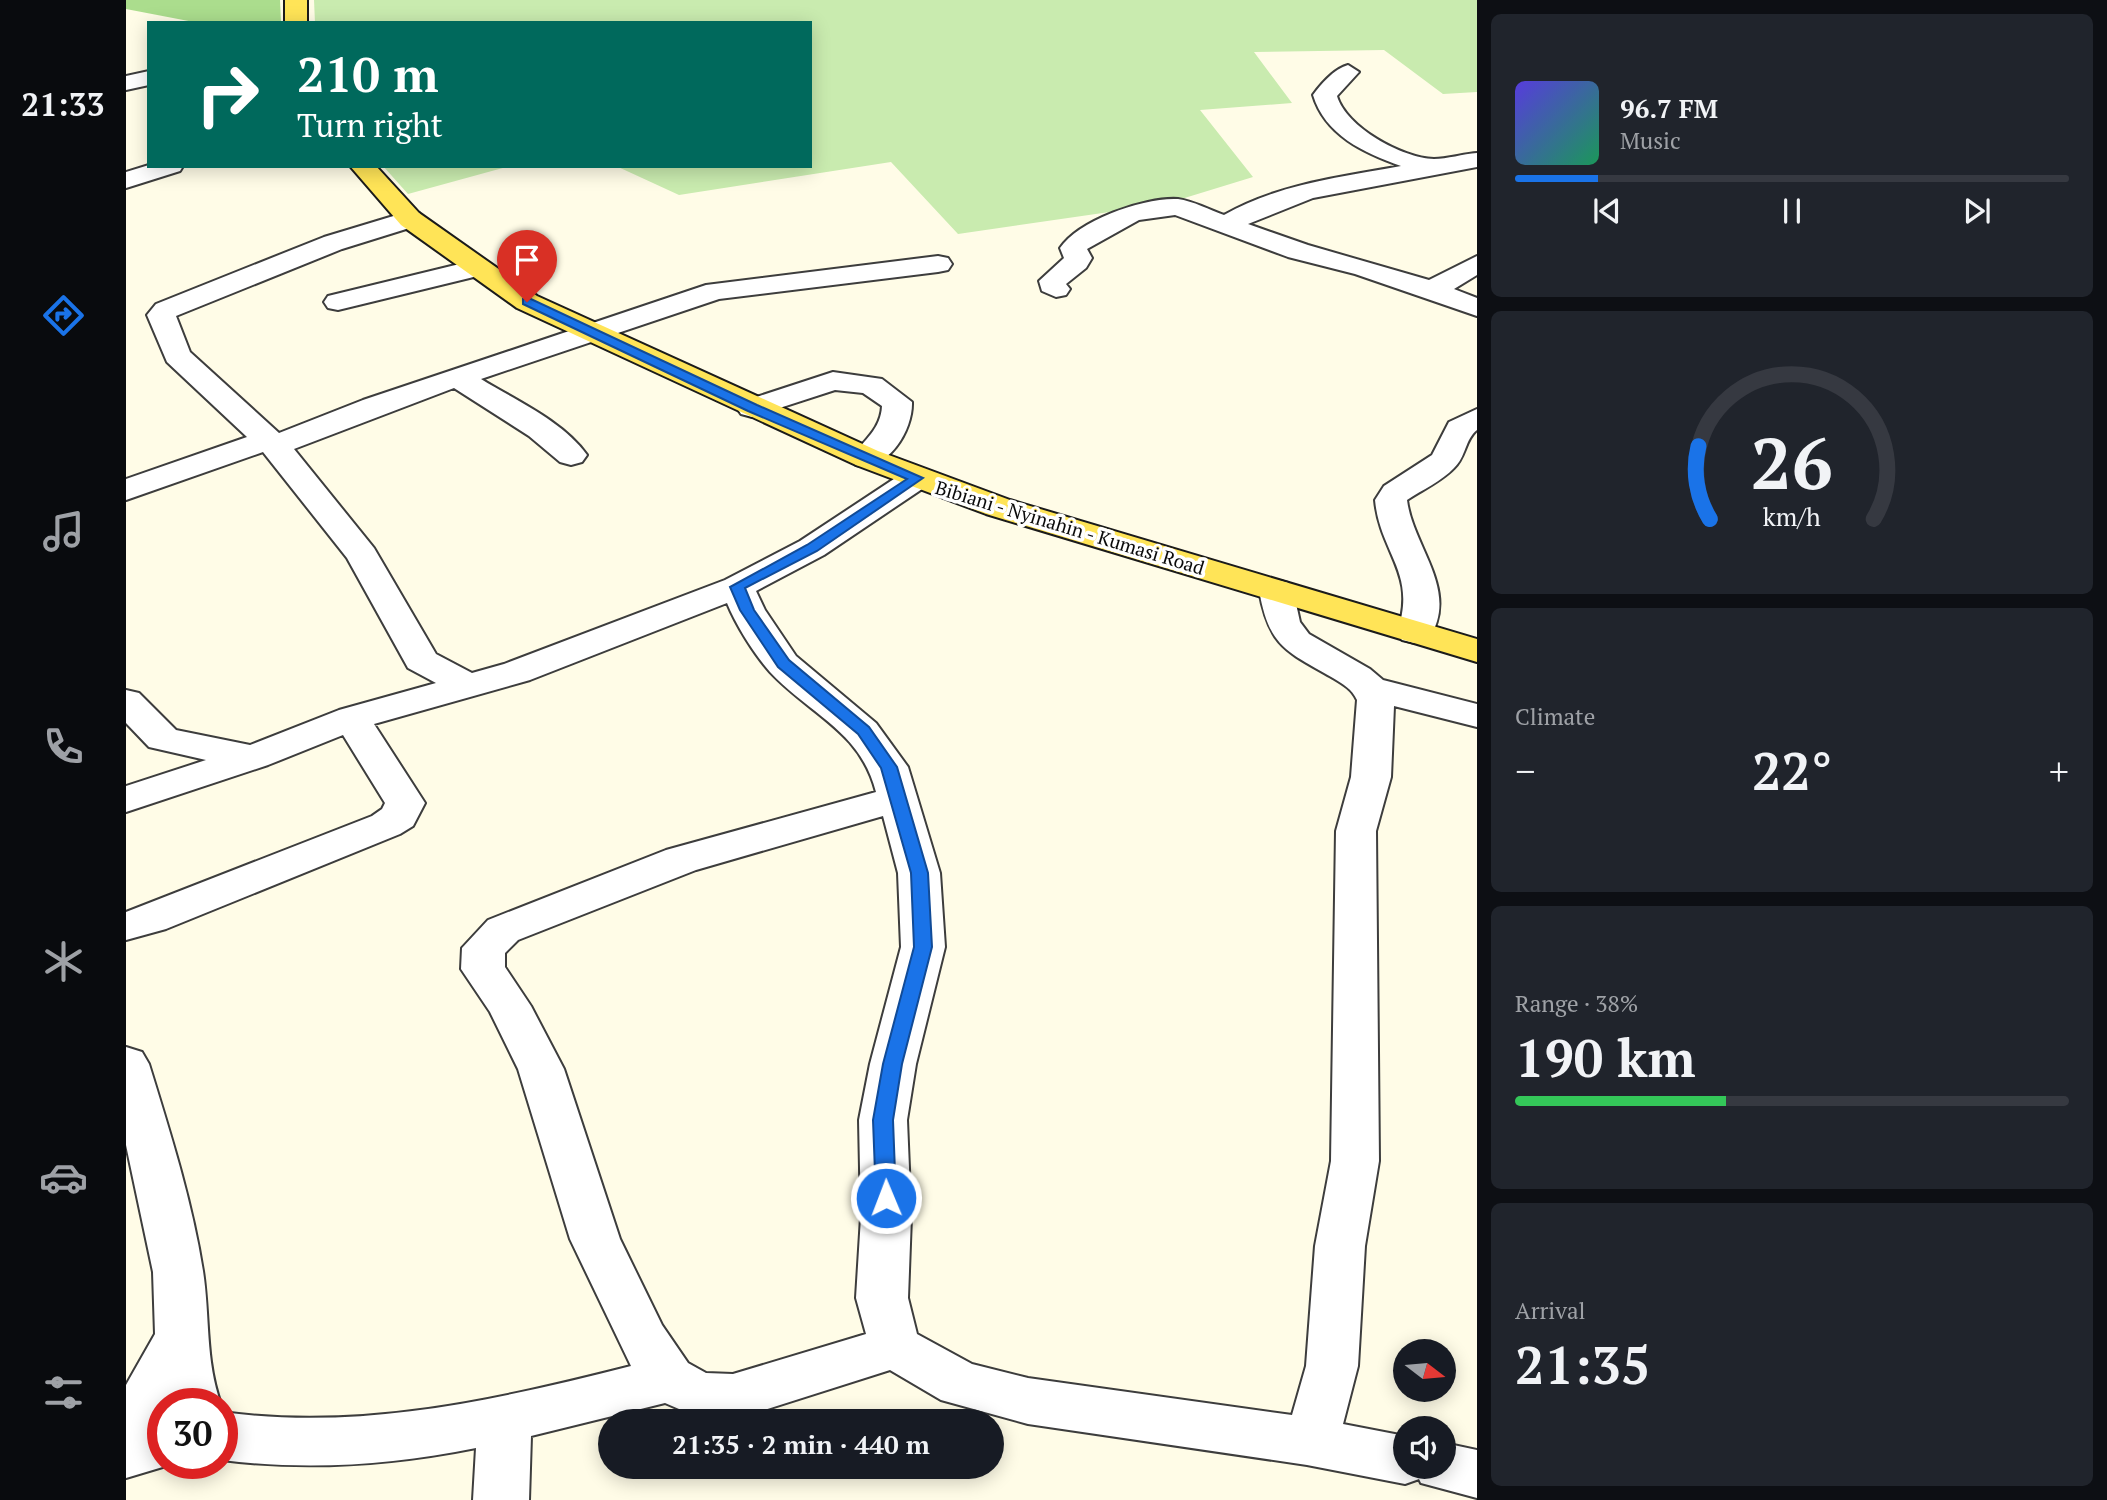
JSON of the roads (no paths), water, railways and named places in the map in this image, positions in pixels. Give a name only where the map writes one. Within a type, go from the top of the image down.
[{"type":"main road","points":[[296,0],[296,21]]},
{"type":"main road","name":"Bibiani - Nyinahin - Kumasi Road","points":[[364,168],[410,219],[527,302],[752,408],[867,458],[998,507],[1477,651]]},
{"type":"street","points":[[1348,72],[1325,95],[1326,106],[1333,116],[1378,150],[1430,166]]},
{"type":"street","points":[[126,83],[147,78]]},
{"type":"street","points":[[1225,226],[1264,206],[1321,188],[1430,166],[1477,160]]},
{"type":"street","points":[[126,180],[165,168]]},
{"type":"street","points":[[1056,289],[1052,285],[1053,281],[1078,258],[1073,248],[1077,243],[1132,213],[1177,207],[1225,226],[1432,290],[1477,308]]},
{"type":"street","points":[[410,219],[333,243],[166,310],[161,315],[177,356],[271,443],[362,555],[410,635],[421,660],[466,685]]},
{"type":"street","points":[[126,490],[460,379],[658,307],[727,289],[938,264]]},
{"type":"street","points":[[1432,290],[1477,264]]},
{"type":"street","points":[[338,302],[476,268]]},
{"type":"street","points":[[460,379],[540,429],[571,455]]},
{"type":"street","points":[[752,408],[833,381],[871,385],[897,402],[899,416],[895,427],[867,458]]},
{"type":"street","points":[[1415,632],[1423,600],[1411,555],[1396,526],[1391,500],[1418,477],[1444,462],[1450,455],[1451,438],[1458,429],[1477,418]]},
{"type":"street","points":[[126,799],[254,757],[366,714],[517,672],[737,587],[812,548],[917,478]]},
{"type":"street","points":[[737,587],[747,610],[783,664],[863,731],[889,767],[919,873],[923,947],[893,1064],[883,1120],[886,1217],[882,1298],[895,1347],[960,1384],[1028,1401],[1307,1441],[1393,1458]]},
{"type":"street","points":[[1276,590],[1282,622],[1296,642],[1370,688],[1477,716]]},
{"type":"street","points":[[366,714],[421,660]]},
{"type":"street","points":[[1307,1441],[1319,1416],[1332,1366],[1340,1246],[1355,1161],[1356,831],[1370,778],[1376,701],[1370,688]]},
{"type":"street","points":[[126,701],[163,739],[254,757]]},
{"type":"street","points":[[126,926],[151,919],[353,839],[399,817],[405,803],[366,714]]},
{"type":"street","points":[[126,791],[163,739]]},
{"type":"street","points":[[895,1347],[733,1397],[700,1395],[669,1379],[643,1340],[595,1239],[541,1069],[509,1006],[483,968],[484,948],[503,929],[681,860],[899,798]]},
{"type":"street","points":[[126,1064],[167,1201],[179,1277],[179,1341],[186,1388]]},
{"type":"street","points":[[126,1435],[179,1341]]},
{"type":"street","points":[[238,1438],[291,1444],[364,1440],[505,1420],[669,1379]]},
{"type":"street","points":[[501,1500],[505,1420]]},
{"type":"street","points":[[126,1454],[147,1448]]},
{"type":"street","points":[[1456,1469],[1477,1474]]}]
